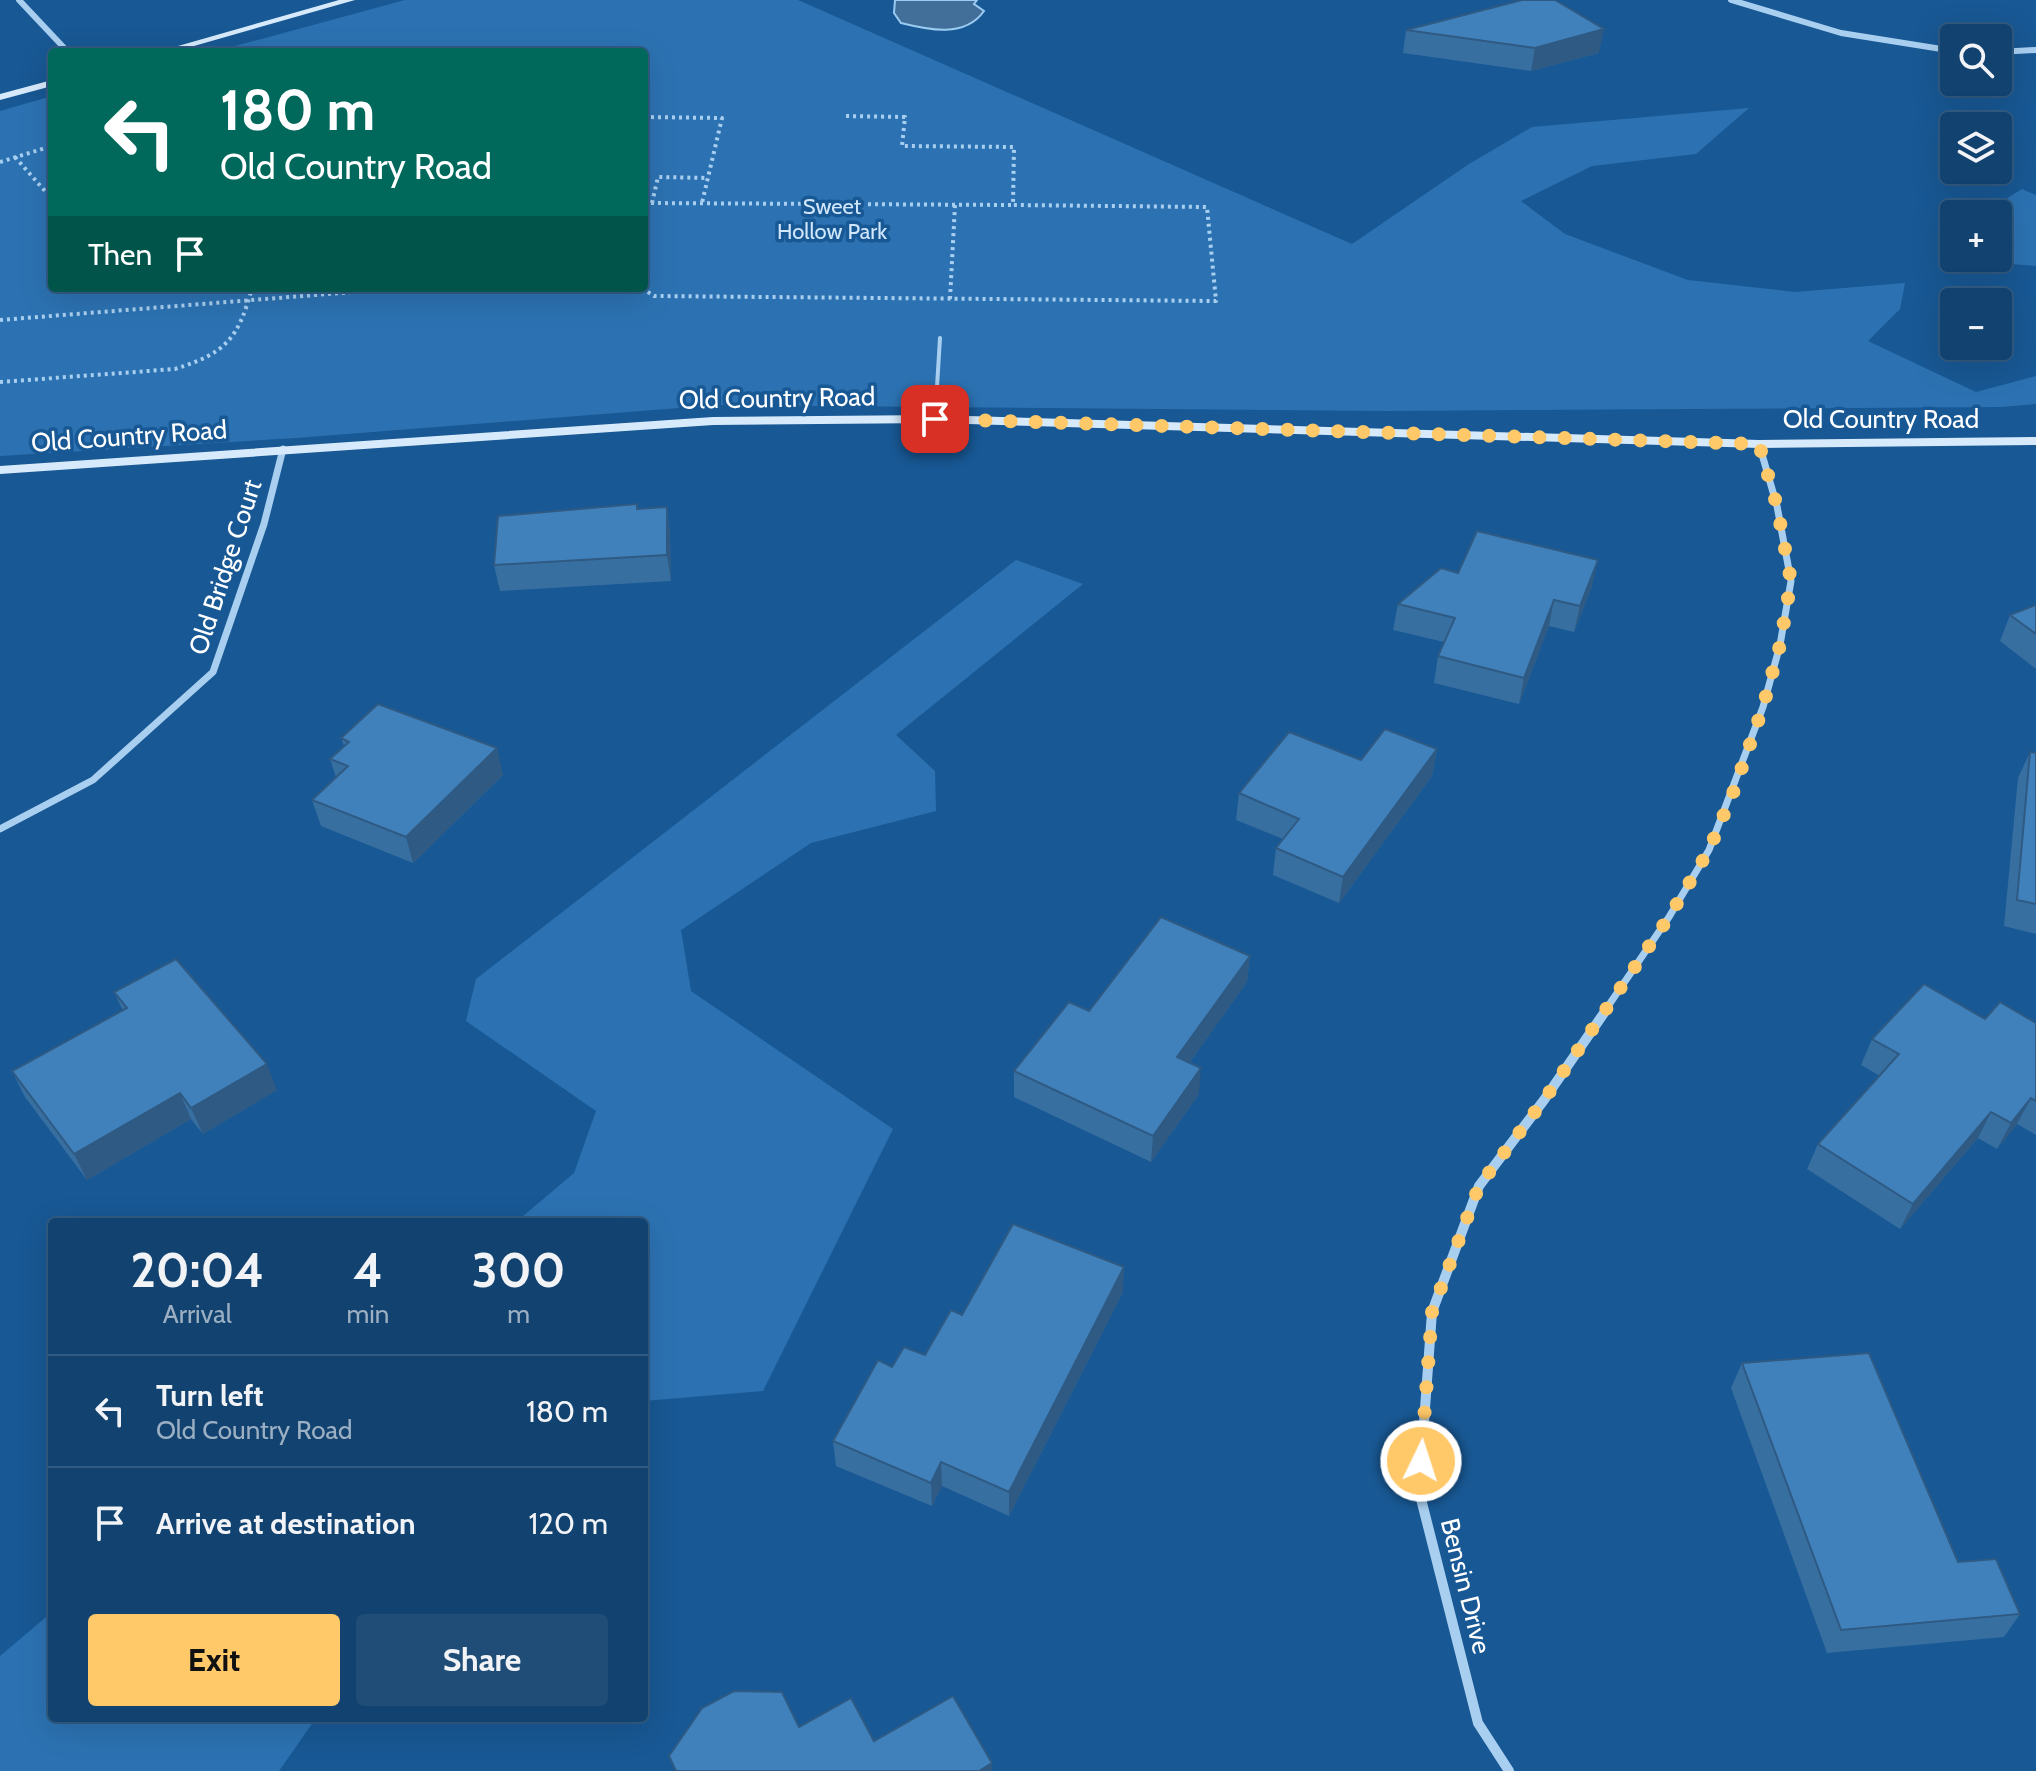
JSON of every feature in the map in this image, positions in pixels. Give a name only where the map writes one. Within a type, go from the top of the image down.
[{"type":"main road","points":[[176,48],[350,0]]},
{"type":"main road","points":[[0,97],[48,84]]},
{"type":"main road","name":"Old Country Road","points":[[0,470],[713,421],[935,419],[1759,444],[2036,441]]},
{"type":"street","points":[[19,0],[64,48]]},
{"type":"street","points":[[1731,0],[1783,20],[1882,43],[1940,49]]},
{"type":"street","points":[[2012,51],[2036,50]]},
{"type":"street","name":"Bensin Drive","points":[[1509,1771],[1478,1723],[1419,1491],[1432,1312],[1479,1186],[1544,1100],[1669,917],[1709,850],[1733,793],[1770,683],[1791,581],[1777,506],[1759,444]]},
{"type":"street","name":"Old Bridge Court","points":[[0,829],[93,780],[213,672],[264,524],[283,449]]},
{"type":"lane","points":[[935,419],[940,338]]},
{"type":"path","points":[[843,116],[905,117],[902,146],[1014,147],[1013,205]]},
{"type":"path","points":[[648,117],[722,118],[702,203]]},
{"type":"path","points":[[0,162],[48,147]]},
{"type":"path","points":[[15,157],[48,194]]},
{"type":"path","points":[[652,203],[658,177],[708,178]]},
{"type":"path","points":[[648,203],[1207,207],[1216,301],[654,296],[648,292]]},
{"type":"path","points":[[950,299],[955,205]]},
{"type":"path","points":[[0,382],[175,369],[195,363],[228,344],[239,333],[251,292]]},
{"type":"path","points":[[0,320],[356,292]]},
{"type":"green space","name":"Sweet Hollow Park","points":[[405,0],[798,0],[1352,244],[1469,164],[1532,127],[1749,108],[1696,154],[1592,166],[1521,201],[1565,234],[1688,280],[1795,292],[1905,283],[1900,309],[1868,341],[1976,392],[2036,376],[2036,404],[2001,407],[1386,411],[717,405],[296,438],[0,456],[0,111],[48,97],[48,292],[648,292],[648,48],[228,48]]},
{"type":"green space","points":[[2022,189],[2036,195],[2036,266],[2012,264],[2012,200],[2004,200]]},
{"type":"green space","points":[[1016,560],[1083,584],[896,735],[935,771],[936,811],[811,843],[681,930],[691,991],[893,1129],[763,1391],[648,1401],[648,1218],[521,1218],[574,1173],[596,1111],[466,1021],[476,979]]},
{"type":"green space","points":[[48,1615],[48,1722],[313,1722],[279,1771],[0,1771],[0,1656]]},
{"type":"shaded area","points":[[895,0],[977,0],[974,4],[984,11],[976,20],[957,29],[923,28],[901,23],[894,13]]},
{"type":"building","points":[[1522,0],[1555,0],[1604,29],[1535,48],[1406,30]]},
{"type":"building","points":[[637,504],[637,509],[667,507],[667,555],[494,565],[498,516]]},
{"type":"building","points":[[1477,531],[1598,560],[1580,606],[1554,600],[1524,678],[1438,656],[1455,618],[1398,604],[1441,568],[1458,573]]},
{"type":"building","points":[[2036,605],[2036,634],[2010,615]]},
{"type":"building","points":[[378,704],[497,748],[406,837],[312,800],[348,766],[330,759],[349,742],[341,738]]},
{"type":"building","points":[[1385,729],[1437,749],[1343,877],[1276,848],[1299,819],[1239,793],[1289,732],[1361,760]]},
{"type":"building","points":[[2030,752],[2036,753],[2036,904],[2017,900]]},
{"type":"building","points":[[1161,917],[1250,956],[1177,1057],[1201,1068],[1153,1136],[1014,1071],[1069,1002],[1089,1011]]},
{"type":"building","points":[[176,959],[267,1064],[191,1108],[180,1093],[74,1154],[12,1071],[127,1008],[114,992]]},
{"type":"building","points":[[1924,984],[1985,1019],[2000,1002],[2036,1023],[2036,1101],[2031,1098],[2011,1123],[1991,1112],[1913,1204],[1818,1144],[1899,1054],[1872,1039]]},
{"type":"building","points":[[1013,1224],[1124,1267],[1009,1492],[941,1462],[931,1483],[833,1441],[878,1360],[892,1367],[904,1347],[925,1355],[951,1310],[962,1315]]},
{"type":"building","points":[[1869,1353],[1958,1562],[1996,1559],[2020,1614],[1841,1630],[1742,1363]]},
{"type":"building","points":[[734,1691],[782,1692],[799,1727],[851,1698],[874,1741],[953,1696],[992,1763],[979,1771],[676,1771],[669,1756],[702,1708]]},
{"type":"route","points":[[935,419],[1759,444],[1777,506],[1791,581],[1780,645],[1763,707],[1709,850],[1669,917],[1544,1100],[1479,1186],[1432,1312],[1421,1461]]}]
